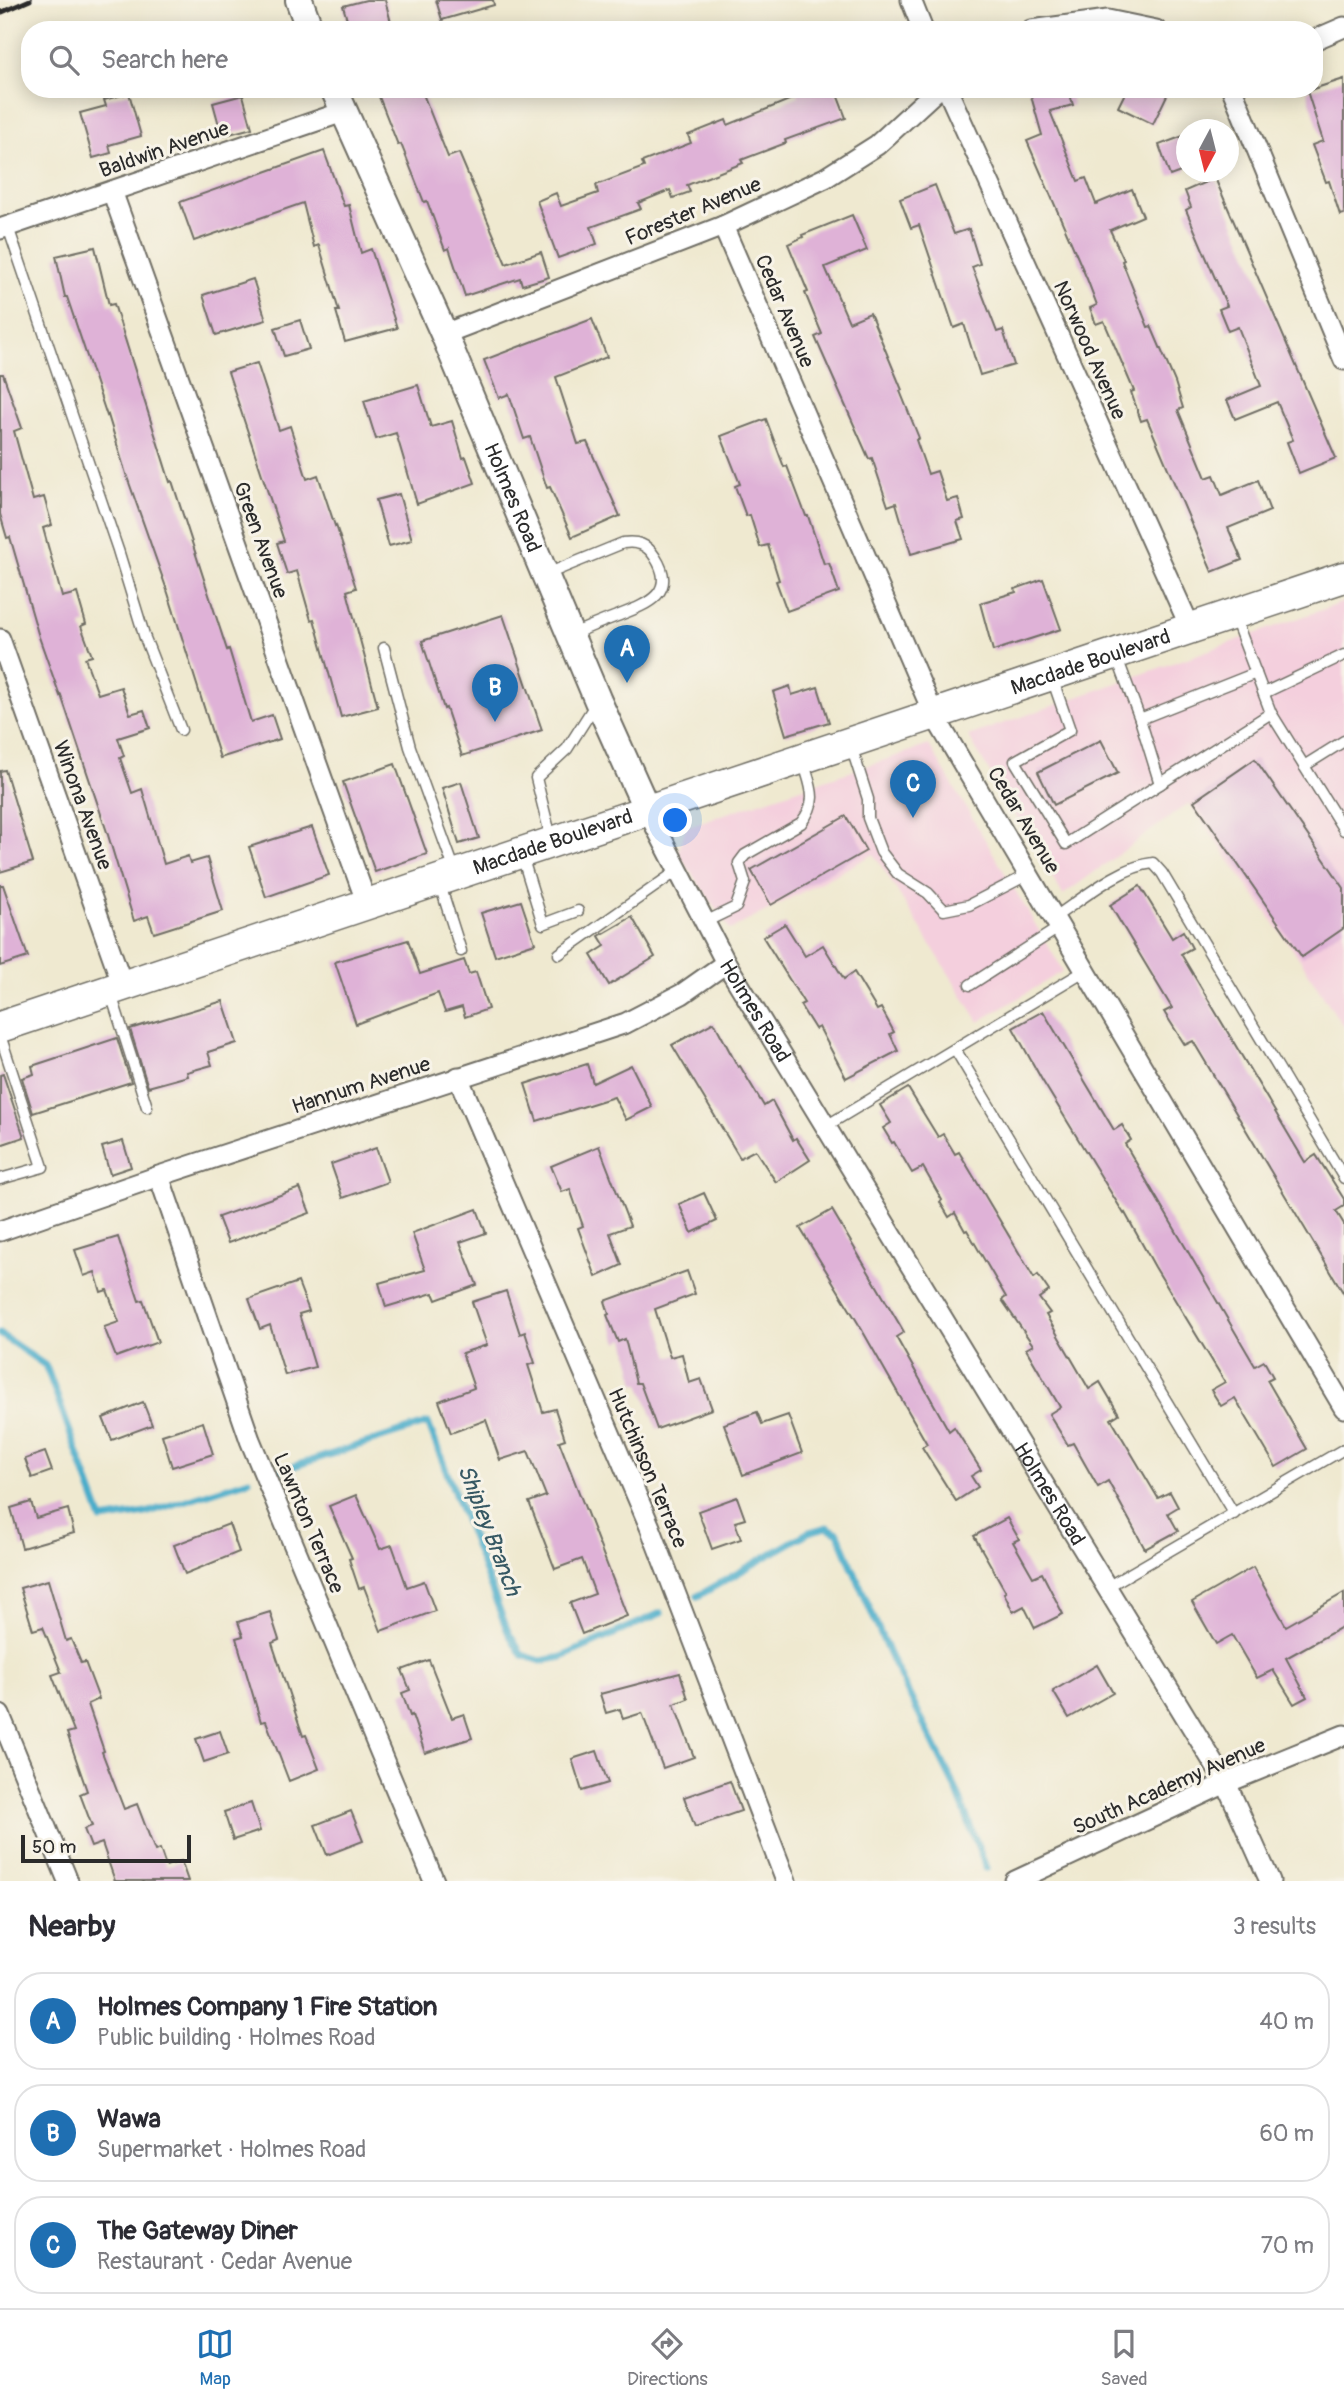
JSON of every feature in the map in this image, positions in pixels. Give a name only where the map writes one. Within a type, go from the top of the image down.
[{"type":"main road","name":"Macdade Boulevard","points":[[0,1027],[1344,577]]},
{"type":"street","points":[[299,0],[307,21]]},
{"type":"street","points":[[911,0],[919,21]]},
{"type":"street","points":[[1323,36],[1344,27]]},
{"type":"street","name":"Forester Avenue","points":[[444,334],[723,226],[825,178],[877,145],[928,98]]},
{"type":"street","name":"Norwood Avenue","points":[[951,98],[1191,629]]},
{"type":"street","points":[[1236,98],[1344,360]]},
{"type":"street","name":"Baldwin Avenue","points":[[4,228],[112,191],[338,100]]},
{"type":"street","name":"Holmes Road","points":[[338,100],[444,334],[598,701],[677,871],[726,963],[1226,1783],[1270,1881]]},
{"type":"street","name":"Green Avenue","points":[[112,191],[367,904]]},
{"type":"street","name":"Cedar Avenue","points":[[723,226],[933,715],[1344,1408]]},
{"type":"street","name":"Winona Avenue","points":[[0,639],[117,988]]},
{"type":"street","name":"Hannum Avenue","points":[[0,1231],[626,1023],[682,995],[726,963]]},
{"type":"street","name":"Hutchinson Terrace","points":[[458,1077],[650,1527],[786,1881]]},
{"type":"street","name":"Lawnton Terrace","points":[[159,1176],[250,1440],[434,1881]]},
{"type":"street","points":[[0,1715],[68,1881]]},
{"type":"street","name":"South Academy Avenue","points":[[1015,1881],[1226,1783],[1344,1735]]},
{"type":"lane","points":[[4,228],[118,550],[145,638],[181,730]]},
{"type":"lane","points":[[545,575],[622,543],[635,541],[647,547],[661,569],[664,580],[661,590],[644,606],[570,635]]},
{"type":"lane","points":[[1234,614],[1271,713],[1344,830]]},
{"type":"lane","points":[[384,648],[447,877],[461,951]]},
{"type":"lane","points":[[1115,654],[1140,719],[1160,784]]},
{"type":"lane","points":[[1264,693],[1344,655]]},
{"type":"lane","points":[[1140,719],[1255,673]]},
{"type":"lane","points":[[1051,675],[1070,730],[1015,761],[1066,844],[1271,713]]},
{"type":"lane","points":[[552,842],[536,778],[567,749],[598,701]]},
{"type":"lane","points":[[1304,766],[1344,741]]},
{"type":"lane","points":[[850,743],[868,799],[869,818],[881,852],[898,874],[928,893],[944,910],[969,905],[1029,874]]},
{"type":"lane","points":[[705,922],[736,907],[744,882],[739,863],[745,855],[801,823],[808,815],[814,800],[803,758]]},
{"type":"lane","points":[[521,853],[543,924],[578,911]]},
{"type":"lane","points":[[970,985],[1125,872],[1143,864],[1153,863],[1162,873],[1226,978],[1344,1178]]},
{"type":"lane","points":[[559,954],[677,871]]},
{"type":"lane","points":[[826,1126],[1086,970]]},
{"type":"lane","points":[[117,988],[147,1107]]},
{"type":"lane","points":[[0,1035],[43,1167],[0,1179]]},
{"type":"lane","points":[[955,1049],[1234,1514]]},
{"type":"lane","points":[[1107,1587],[1344,1449]]},
{"type":"shaded area","points":[[1344,602],[1344,1028],[1301,961],[1189,803],[1063,895],[968,736]]},
{"type":"shaded area","points":[[929,745],[1063,971],[979,1022],[874,854],[730,930],[678,853],[686,827]]},
{"type":"building","points":[[366,0],[385,0],[391,21],[347,21],[343,6]]},
{"type":"building","points":[[436,0],[493,0],[494,5],[442,20]]},
{"type":"building","points":[[1344,79],[1344,214],[1340,215],[1329,181],[1326,182],[1312,145],[1323,141],[1309,98],[1323,98],[1323,86]]},
{"type":"building","points":[[130,98],[141,136],[109,145],[111,153],[93,158],[80,113],[106,106],[104,100]]},
{"type":"building","points":[[244,98],[252,128],[222,136],[213,103]]},
{"type":"building","points":[[380,98],[425,98],[448,157],[459,153],[506,264],[541,252],[549,277],[522,285],[520,278],[465,296],[449,248],[445,250],[427,201],[424,202],[401,144],[398,145]]},
{"type":"building","points":[[794,98],[838,98],[846,118],[785,140],[786,143],[741,160],[743,163],[687,185],[690,192],[673,198],[670,190],[638,203],[641,209],[591,227],[597,244],[558,258],[537,201],[556,193],[561,206],[598,193],[596,185],[644,167],[642,162],[691,143],[688,135],[726,120],[728,125]]},
{"type":"building","points":[[1032,98],[1071,98],[1073,105],[1050,111],[1078,181],[1086,178],[1096,204],[1132,189],[1143,216],[1110,230],[1148,327],[1151,326],[1175,382],[1183,408],[1178,410],[1206,478],[1214,475],[1222,495],[1258,480],[1270,511],[1228,528],[1242,560],[1212,572],[1147,419],[1141,421],[1131,392],[1134,391],[1104,321],[1096,324],[1090,308],[1097,305],[1027,141],[1042,135]]},
{"type":"building","points":[[1122,98],[1166,98],[1153,124],[1118,107]]},
{"type":"building","points":[[1176,139],[1176,174],[1170,176],[1159,145]]},
{"type":"building","points":[[324,151],[344,206],[349,205],[361,253],[371,249],[397,328],[345,342],[336,311],[339,311],[319,245],[314,247],[303,203],[194,241],[180,202]]},
{"type":"building","points":[[1206,182],[1217,182],[1336,458],[1299,473],[1287,442],[1293,440],[1277,402],[1235,419],[1227,400],[1261,386],[1238,327],[1228,331],[1219,309],[1227,306],[1186,210],[1191,207],[1185,191]]},
{"type":"building","points":[[935,185],[954,234],[969,229],[980,264],[972,267],[997,332],[1003,330],[1014,365],[980,375],[964,324],[954,328],[919,225],[911,228],[900,199]]},
{"type":"building","points":[[852,215],[867,250],[825,267],[849,322],[870,313],[902,390],[900,391],[919,438],[916,440],[928,474],[937,471],[947,501],[958,498],[964,519],[957,521],[963,539],[911,554],[896,503],[888,506],[872,458],[869,459],[815,337],[822,334],[788,244],[803,237],[802,235]]},
{"type":"building","points":[[95,247],[109,305],[114,304],[170,482],[172,481],[227,650],[229,649],[251,722],[272,715],[280,739],[220,758],[168,593],[65,297],[56,256]]},
{"type":"building","points":[[253,279],[266,320],[216,335],[203,295]]},
{"type":"building","points":[[592,319],[607,357],[556,377],[578,444],[587,442],[620,516],[572,537],[550,487],[547,488],[530,437],[524,439],[509,394],[499,398],[484,360]]},
{"type":"building","points":[[300,320],[309,349],[284,356],[275,328]]},
{"type":"building","points":[[257,363],[279,430],[290,426],[307,479],[318,475],[336,525],[356,588],[347,591],[378,707],[341,717],[314,619],[311,620],[297,571],[287,574],[277,543],[284,541],[228,372]]},
{"type":"building","points":[[0,374],[3,374],[22,428],[14,431],[33,500],[44,497],[52,525],[43,528],[62,597],[77,593],[86,624],[81,626],[92,656],[85,658],[98,694],[121,687],[130,714],[144,710],[150,728],[118,738],[124,756],[120,758],[132,793],[142,789],[164,864],[188,856],[190,863],[207,858],[223,911],[154,933],[148,916],[134,921],[108,835],[39,637],[10,537],[7,538],[0,514]]},
{"type":"building","points":[[418,385],[431,427],[452,421],[463,458],[466,457],[475,483],[417,504],[396,433],[376,439],[364,401]]},
{"type":"building","points":[[766,419],[784,467],[787,466],[808,516],[824,564],[829,563],[839,592],[787,611],[776,581],[779,580],[768,545],[760,547],[750,515],[746,516],[735,486],[740,484],[721,436]]},
{"type":"building","points":[[399,494],[412,540],[389,546],[376,500]]},
{"type":"building","points":[[1043,579],[1061,629],[993,651],[980,603],[1016,592],[1015,589]]},
{"type":"building","points":[[503,615],[542,730],[462,756],[422,641]]},
{"type":"building","points":[[790,686],[792,695],[818,687],[829,722],[786,735],[773,692]]},
{"type":"building","points":[[1101,740],[1118,773],[1054,805],[1038,772]]},
{"type":"building","points":[[1255,759],[1344,888],[1344,928],[1302,957],[1194,801]]},
{"type":"building","points":[[395,764],[427,854],[375,872],[343,782]]},
{"type":"building","points":[[5,770],[33,862],[0,872],[0,771]]},
{"type":"building","points":[[461,782],[479,838],[459,844],[442,788]]},
{"type":"building","points":[[846,816],[866,851],[771,905],[751,870]]},
{"type":"building","points":[[312,827],[329,875],[266,897],[249,847]]},
{"type":"building","points":[[0,885],[3,885],[28,957],[0,966]]},
{"type":"building","points":[[1140,886],[1172,938],[1183,931],[1192,948],[1181,954],[1305,1162],[1316,1155],[1344,1199],[1344,1206],[1336,1211],[1344,1224],[1344,1294],[1193,1041],[1185,1045],[1164,1012],[1172,1008],[1110,905]]},
{"type":"building","points":[[521,901],[535,943],[495,956],[481,913]]},
{"type":"building","points":[[632,917],[655,957],[609,985],[591,955],[605,946],[599,936]]},
{"type":"building","points":[[785,924],[805,956],[823,945],[844,979],[854,972],[877,1010],[881,1008],[894,1032],[890,1034],[898,1051],[846,1078],[819,1027],[815,1029],[800,1005],[804,1003],[763,937]]},
{"type":"building","points":[[408,940],[420,974],[464,960],[469,974],[476,972],[488,1009],[465,1017],[462,1007],[445,1012],[438,993],[356,1024],[335,962]]},
{"type":"building","points":[[223,1001],[237,1043],[208,1052],[212,1065],[187,1072],[188,1076],[148,1087],[130,1029]]},
{"type":"building","points":[[1043,1011],[1114,1130],[1122,1125],[1131,1140],[1125,1144],[1255,1366],[1264,1361],[1273,1377],[1267,1380],[1307,1449],[1276,1467],[1235,1398],[1221,1406],[1211,1390],[1225,1382],[1013,1028]]},
{"type":"building","points":[[714,1022],[738,1067],[740,1066],[764,1106],[772,1101],[793,1140],[796,1138],[810,1160],[776,1182],[755,1150],[740,1158],[672,1045]]},
{"type":"building","points":[[117,1038],[131,1082],[33,1113],[22,1078],[34,1074],[32,1066]]},
{"type":"building","points":[[587,1064],[593,1083],[631,1065],[652,1107],[626,1120],[614,1097],[537,1121],[525,1084]]},
{"type":"building","points":[[3,1074],[24,1137],[0,1145],[0,1075]]},
{"type":"building","points":[[908,1088],[938,1137],[943,1134],[955,1154],[959,1152],[1034,1278],[1038,1275],[1049,1291],[1039,1298],[1050,1313],[1046,1315],[1089,1389],[1100,1382],[1119,1414],[1111,1419],[1158,1498],[1170,1492],[1178,1507],[1168,1513],[1178,1531],[1145,1549],[1108,1481],[1098,1487],[1073,1443],[1068,1445],[1049,1414],[1060,1407],[1026,1349],[1033,1345],[1002,1300],[1006,1297],[955,1213],[949,1217],[923,1167],[912,1173],[883,1128],[891,1123],[880,1105]]},
{"type":"building","points":[[123,1141],[131,1167],[110,1174],[102,1147]]},
{"type":"building","points":[[599,1146],[630,1226],[610,1233],[622,1265],[596,1277],[578,1228],[583,1226],[570,1189],[562,1192],[551,1166]]},
{"type":"building","points":[[376,1148],[388,1182],[343,1198],[331,1164]]},
{"type":"building","points":[[300,1188],[310,1213],[228,1243],[218,1217]]},
{"type":"building","points":[[704,1193],[717,1221],[692,1233],[679,1204]]},
{"type":"building","points":[[477,1209],[486,1233],[460,1242],[477,1285],[436,1300],[433,1293],[386,1307],[379,1283],[425,1270],[412,1233]]},
{"type":"building","points":[[832,1210],[904,1332],[896,1337],[949,1431],[954,1427],[981,1470],[971,1476],[978,1487],[956,1501],[922,1447],[927,1444],[858,1323],[800,1228]]},
{"type":"building","points":[[118,1237],[139,1301],[143,1300],[158,1342],[116,1357],[104,1327],[119,1322],[107,1290],[101,1292],[95,1272],[84,1276],[75,1250]]},
{"type":"building","points":[[687,1271],[695,1294],[655,1309],[670,1357],[682,1354],[689,1383],[701,1379],[712,1409],[657,1429],[640,1383],[636,1383],[625,1339],[618,1342],[607,1315],[609,1314],[605,1301]]},
{"type":"building","points":[[298,1282],[309,1311],[299,1314],[315,1367],[285,1375],[270,1325],[260,1329],[249,1299]]},
{"type":"building","points":[[506,1291],[520,1334],[525,1332],[535,1363],[528,1365],[543,1412],[555,1409],[565,1439],[559,1441],[627,1616],[582,1634],[570,1603],[595,1594],[582,1559],[555,1569],[529,1502],[546,1496],[528,1451],[500,1460],[486,1420],[451,1433],[439,1401],[474,1388],[462,1353],[487,1345],[472,1302]]},
{"type":"building","points":[[143,1402],[152,1425],[112,1440],[103,1418]]},
{"type":"building","points":[[757,1412],[762,1424],[788,1415],[802,1453],[743,1475],[724,1424]]},
{"type":"building","points":[[203,1422],[213,1454],[172,1467],[162,1435]]},
{"type":"building","points":[[45,1452],[52,1471],[32,1478],[25,1459]]},
{"type":"building","points":[[356,1495],[380,1549],[392,1545],[407,1587],[424,1581],[435,1611],[381,1631],[364,1587],[359,1589],[349,1559],[352,1558],[329,1506]]},
{"type":"building","points":[[737,1497],[745,1519],[735,1522],[741,1539],[712,1549],[698,1511]]},
{"type":"building","points":[[31,1502],[36,1518],[68,1509],[74,1533],[22,1548],[11,1508]]},
{"type":"building","points":[[1007,1518],[1019,1539],[1013,1542],[1033,1577],[1042,1573],[1063,1614],[1035,1628],[1024,1606],[1013,1612],[1004,1593],[1006,1592],[974,1536]]},
{"type":"building","points":[[229,1524],[239,1552],[185,1574],[174,1545]]},
{"type":"building","points":[[1253,1567],[1286,1626],[1344,1593],[1344,1626],[1286,1658],[1307,1697],[1294,1704],[1273,1670],[1257,1678],[1232,1635],[1216,1644],[1192,1602]]},
{"type":"building","points":[[48,1580],[66,1641],[71,1639],[81,1663],[85,1662],[99,1699],[88,1704],[104,1751],[102,1752],[124,1809],[137,1804],[155,1851],[160,1849],[166,1866],[181,1861],[188,1881],[115,1881],[102,1843],[91,1847],[84,1829],[92,1826],[80,1794],[87,1791],[67,1733],[74,1731],[52,1675],[61,1672],[43,1627],[33,1630],[20,1588]]},
{"type":"building","points":[[270,1612],[279,1640],[272,1643],[303,1736],[306,1735],[319,1769],[289,1781],[266,1721],[261,1722],[236,1638],[243,1636],[238,1622]]},
{"type":"building","points":[[429,1660],[452,1718],[464,1714],[472,1738],[425,1753],[402,1693],[410,1690],[402,1670]]},
{"type":"building","points":[[1097,1665],[1113,1693],[1069,1718],[1053,1691]]},
{"type":"building","points":[[680,1673],[688,1699],[674,1704],[694,1757],[663,1768],[642,1713],[623,1719],[620,1709],[606,1713],[600,1694]]},
{"type":"building","points":[[220,1731],[228,1754],[204,1762],[196,1739]]},
{"type":"building","points":[[597,1751],[608,1783],[582,1791],[572,1759]]},
{"type":"building","points":[[730,1781],[741,1811],[695,1827],[684,1797]]},
{"type":"building","points":[[251,1803],[260,1831],[233,1840],[224,1812]]},
{"type":"building","points":[[351,1811],[363,1841],[327,1855],[315,1825]]},
{"type":"waterway","name":"Shipley Branch","points":[[0,1334],[46,1366],[102,1520],[146,1513],[249,1480]]},
{"type":"waterway","name":"Shipley Branch","points":[[279,1471],[428,1423],[508,1632],[522,1655],[541,1661],[562,1657],[661,1613]]},
{"type":"waterway","name":"Shipley Branch","points":[[698,1596],[809,1532],[827,1527],[838,1533],[889,1654],[957,1791],[986,1868]]},
{"type":"railway","points":[[0,13],[30,0]]},
{"type":"place","name":"Holmes Company 1 Fire Station","points":[[627,683]]},
{"type":"place","name":"Wawa","points":[[495,722]]},
{"type":"place","name":"The Gateway Diner","points":[[913,818]]}]
